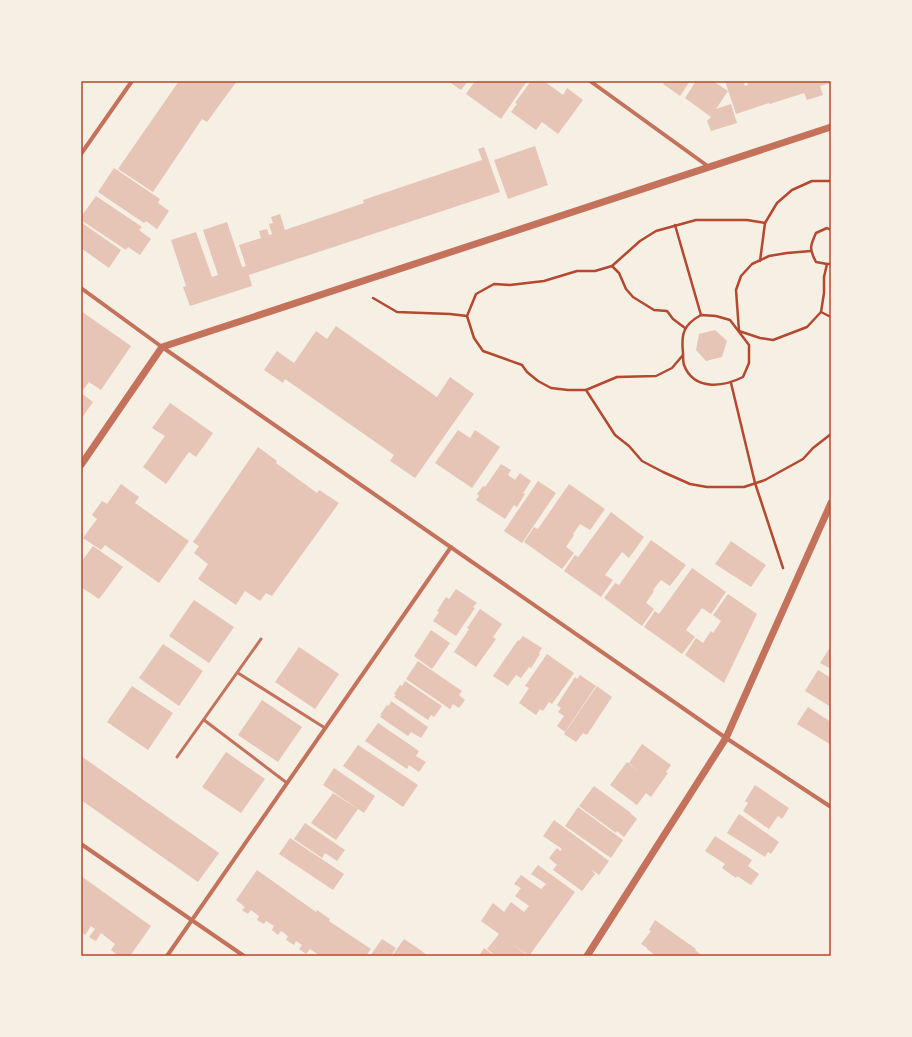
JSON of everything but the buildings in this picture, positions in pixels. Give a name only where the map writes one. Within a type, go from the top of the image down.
[{"type":"street","points":[[81,154],[132,81]]},
{"type":"street","points":[[590,81],[709,166]]},
{"type":"street","points":[[81,465],[162,347],[831,127]]},
{"type":"street","points":[[81,288],[162,347],[726,738],[831,807]]},
{"type":"street","points":[[587,956],[726,738],[831,503]]},
{"type":"street","points":[[168,956],[451,547]]},
{"type":"street","points":[[81,844],[244,956]]},
{"type":"lane","points":[[177,757],[261,639]]},
{"type":"lane","points":[[238,673],[326,728]]},
{"type":"lane","points":[[204,720],[287,783]]},
{"type":"path","points":[[760,261],[765,222],[777,203],[792,190],[812,181],[831,181]]},
{"type":"path","points":[[683,355],[672,368],[656,376],[617,377],[586,390],[551,388],[538,381],[527,372],[522,365],[483,352],[474,338],[467,316],[476,294],[494,284],[510,285],[544,281],[577,271],[595,271],[612,266],[640,241],[656,230],[696,220],[747,220],[765,222]]},
{"type":"path","points":[[675,225],[701,315]]},
{"type":"path","points":[[739,331],[760,338],[773,340],[806,327],[821,312],[824,293],[824,277],[829,264],[816,262],[811,251],[811,245],[816,233],[828,228],[831,230]]},
{"type":"path","points":[[739,331],[736,290],[741,276],[752,264],[769,256],[811,251]]},
{"type":"path","points":[[612,266],[619,273],[626,289],[633,297],[654,310],[667,311],[673,319],[685,328]]},
{"type":"path","points":[[373,298],[397,312],[467,316]]},
{"type":"path","points":[[821,312],[831,317]]},
{"type":"path","points":[[701,315],[716,316],[730,320],[749,345],[749,363],[742,377],[731,383],[709,385],[696,380],[684,365],[683,334],[685,328],[692,320],[701,315]]},
{"type":"path","points":[[731,383],[755,483],[783,568]]},
{"type":"path","points":[[586,390],[615,435],[629,446],[642,461],[690,484],[707,487],[744,487],[765,480],[803,459],[813,448],[831,434]]}]
